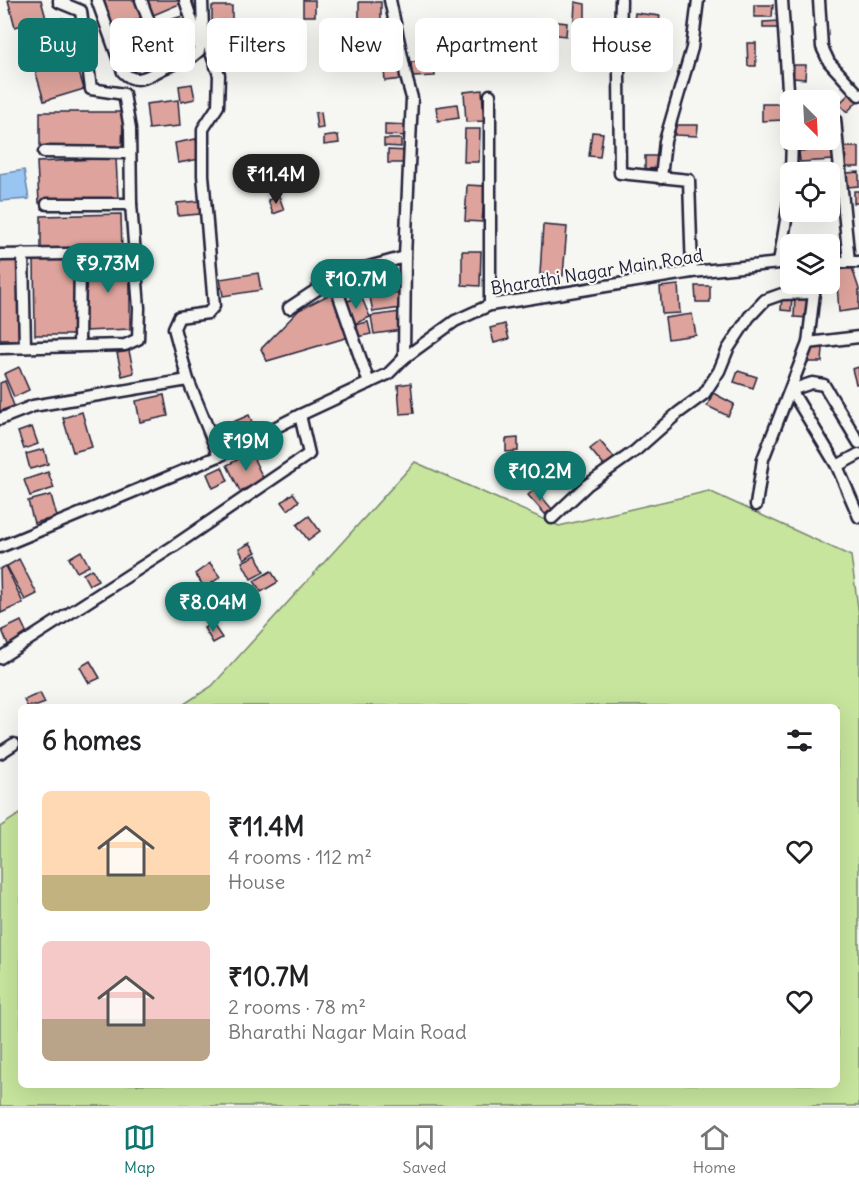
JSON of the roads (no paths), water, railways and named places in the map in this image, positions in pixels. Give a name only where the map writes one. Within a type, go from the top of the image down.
[{"type":"street","points":[[0,348],[125,345],[138,339],[139,308],[130,204],[130,129],[123,94],[91,89],[81,11],[59,0]]},
{"type":"street","points":[[97,0],[110,36]]},
{"type":"street","points":[[141,0],[148,18]]},
{"type":"street","points":[[185,0],[191,18]]},
{"type":"street","points":[[202,0],[203,30],[219,75],[218,106],[203,129],[203,175],[214,306],[208,313],[179,317],[174,328],[188,380],[219,456]]},
{"type":"street","points":[[390,0],[406,80],[412,98],[405,257],[404,358]]},
{"type":"street","points":[[621,0],[620,173],[689,180],[692,272]]},
{"type":"street","points":[[661,178],[665,141],[692,48],[698,0]]},
{"type":"street","points":[[782,0],[788,90]]},
{"type":"street","points":[[819,0],[822,47],[830,62],[859,95]]},
{"type":"street","points":[[195,28],[200,42],[199,51],[195,54]]},
{"type":"street","points":[[123,72],[129,79],[136,80],[154,72]]},
{"type":"street","points":[[490,95],[490,305]]},
{"type":"street","points":[[839,150],[854,262]]},
{"type":"street","points":[[44,152],[130,153]]},
{"type":"street","points":[[47,204],[130,204]]},
{"type":"street","points":[[79,346],[80,253]]},
{"type":"street","points":[[0,255],[134,253]]},
{"type":"street","points":[[23,254],[25,347]]},
{"type":"street","points":[[289,308],[339,275],[405,257]]},
{"type":"street","name":"Bharathi Nagar Main Road","points":[[0,547],[219,456],[388,374],[404,358],[455,321],[490,305],[692,272],[780,263]]},
{"type":"street","points":[[552,518],[587,485],[635,451],[678,413],[704,394],[719,371],[728,349],[749,317],[765,300],[782,294]]},
{"type":"street","points":[[756,505],[763,459],[808,343],[813,294]]},
{"type":"street","points":[[339,296],[369,383]]},
{"type":"street","points":[[808,343],[859,337]]},
{"type":"street","points":[[0,419],[33,406],[188,380]]},
{"type":"street","points":[[791,390],[812,383],[824,385],[859,443]]},
{"type":"street","points":[[791,390],[837,466],[859,517]]},
{"type":"street","points":[[0,658],[174,546],[309,454],[300,415]]},
{"type":"street","points":[[837,466],[859,454]]},
{"type":"street","points":[[0,753],[14,744]]},
{"type":"water","points":[[24,170],[29,199],[0,201],[0,174]]}]
